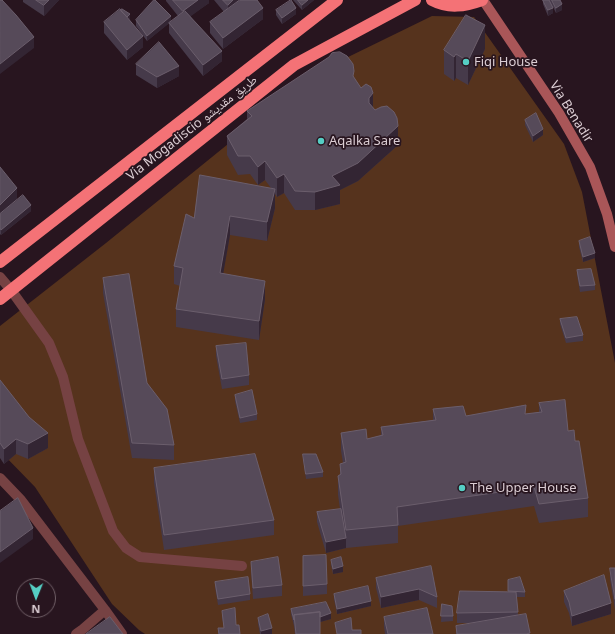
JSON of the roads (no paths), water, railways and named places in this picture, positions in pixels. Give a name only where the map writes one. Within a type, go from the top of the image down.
[{"type":"highway","name":"Via Mogadiscio طريق مقديشو","points":[[0,262],[337,0]]},
{"type":"highway","name":"Via Mogadiscio طريق مقديشو","points":[[0,299],[294,65],[415,0]]},
{"type":"highway","points":[[432,0],[437,3],[453,6],[468,5],[483,0]]},
{"type":"street","name":"Via Benadir","points":[[483,0],[558,113],[590,167],[607,214],[615,247]]},
{"type":"street","points":[[0,277],[49,343],[63,377],[78,439],[113,531],[126,548],[140,557],[242,566]]},
{"type":"street","points":[[0,478],[21,500],[122,634]]},
{"type":"street","points":[[76,634],[84,629],[105,610]]},
{"type":"place","name":"Fiqi House","points":[[466,62]]},
{"type":"place","name":"Aqalka Sare","points":[[321,141]]},
{"type":"place","name":"The Upper House","points":[[462,488]]}]
